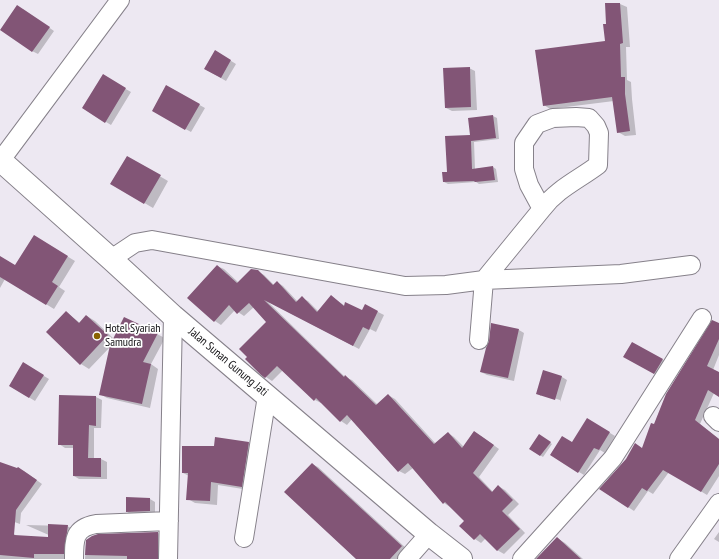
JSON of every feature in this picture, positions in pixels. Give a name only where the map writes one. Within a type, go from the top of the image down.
[{"type":"street","points":[[0,160],[120,0]]},
{"type":"street","points":[[479,340],[484,280],[542,209],[550,199],[565,186],[598,165],[598,133],[596,126],[589,118],[553,118],[537,124],[524,144],[524,169],[529,186],[542,209]]},
{"type":"street","name":"Jalan Sunan Gunung Jati","points":[[0,160],[173,316],[429,534],[461,559]]},
{"type":"street","points":[[111,259],[135,244],[152,240],[406,286],[446,285],[484,280],[621,274],[691,265]]},
{"type":"street","points":[[168,559],[173,316]]},
{"type":"street","points":[[522,559],[613,458],[702,318]]},
{"type":"street","points":[[244,538],[268,396]]},
{"type":"street","points":[[679,559],[718,508]]},
{"type":"street","points":[[74,559],[74,540],[78,533],[88,525],[169,522]]},
{"type":"street","points":[[406,559],[429,534]]},
{"type":"building","points":[[605,3],[620,3],[623,43],[620,44],[621,77],[625,77],[625,94],[630,131],[617,133],[612,97],[543,106],[535,50],[605,41],[603,24],[606,24]]},
{"type":"building","points":[[17,5],[50,27],[32,52],[0,30]]},
{"type":"building","points":[[215,50],[231,60],[221,78],[204,69]]},
{"type":"building","points":[[470,67],[471,107],[445,108],[443,68]]},
{"type":"building","points":[[103,74],[126,88],[105,123],[82,108]]},
{"type":"building","points":[[166,85],[200,104],[185,130],[152,111]]},
{"type":"building","points":[[493,115],[496,138],[471,141],[472,169],[493,166],[495,180],[475,182],[443,182],[442,172],[447,172],[445,136],[470,135],[468,118]]},
{"type":"building","points":[[127,156],[161,175],[144,204],[110,184]]},
{"type":"building","points":[[34,235],[68,256],[52,282],[58,286],[46,305],[0,277],[0,256],[15,265]]},
{"type":"building","points":[[217,265],[237,283],[251,269],[258,270],[273,285],[277,281],[296,302],[302,296],[317,312],[331,295],[344,306],[345,302],[362,310],[365,304],[378,311],[369,330],[363,327],[353,346],[264,300],[344,377],[345,375],[376,405],[388,394],[434,444],[448,432],[462,448],[474,431],[494,445],[473,473],[492,492],[498,485],[513,500],[502,511],[520,529],[497,551],[480,534],[474,540],[459,526],[464,521],[445,502],[443,504],[408,463],[398,472],[347,415],[340,422],[316,398],[314,401],[277,366],[265,378],[261,375],[245,359],[247,357],[239,349],[266,322],[249,303],[237,314],[229,305],[214,322],[187,298]]},
{"type":"building","points":[[66,311],[79,323],[86,315],[108,335],[80,365],[46,332]]},
{"type":"building","points":[[124,317],[158,333],[143,362],[151,364],[142,404],[99,395],[110,345]]},
{"type":"building","points":[[712,320],[719,323],[719,339],[707,366],[719,372],[719,397],[708,390],[695,420],[719,439],[719,464],[701,492],[663,470],[647,491],[642,488],[628,508],[599,489],[626,459],[635,443],[642,448],[651,423],[654,424],[666,394]]},
{"type":"building","points":[[491,323],[519,329],[508,378],[480,372],[489,341]]},
{"type":"building","points":[[632,342],[663,359],[654,374],[623,357]]},
{"type":"building","points":[[23,362],[44,375],[29,398],[9,386]]},
{"type":"building","points":[[543,370],[562,376],[555,400],[536,394]]},
{"type":"building","points":[[59,395],[96,396],[96,426],[89,425],[88,458],[101,458],[101,477],[73,476],[73,445],[58,445]]},
{"type":"building","points":[[587,418],[610,432],[599,450],[594,448],[578,473],[550,455],[562,436],[572,442]]},
{"type":"building","points":[[539,434],[551,442],[540,456],[529,449]]},
{"type":"building","points":[[215,437],[249,442],[242,487],[211,482],[210,501],[186,500],[188,473],[182,473],[182,446],[214,446]]},
{"type":"building","points":[[0,462],[17,468],[18,467],[37,480],[16,510],[14,535],[48,537],[48,524],[68,525],[64,554],[34,554],[34,558],[0,555]]},
{"type":"building","points":[[312,463],[402,546],[390,559],[356,559],[284,492]]},
{"type":"building","points":[[126,497],[150,498],[150,511],[126,512]]},
{"type":"building","points":[[158,532],[158,559],[127,559],[127,556],[85,555],[86,540],[98,534]]},
{"type":"building","points":[[557,537],[581,559],[536,559]]},
{"type":"place","name":"Hotel Syariah Samudra","points":[[97,336]]}]
